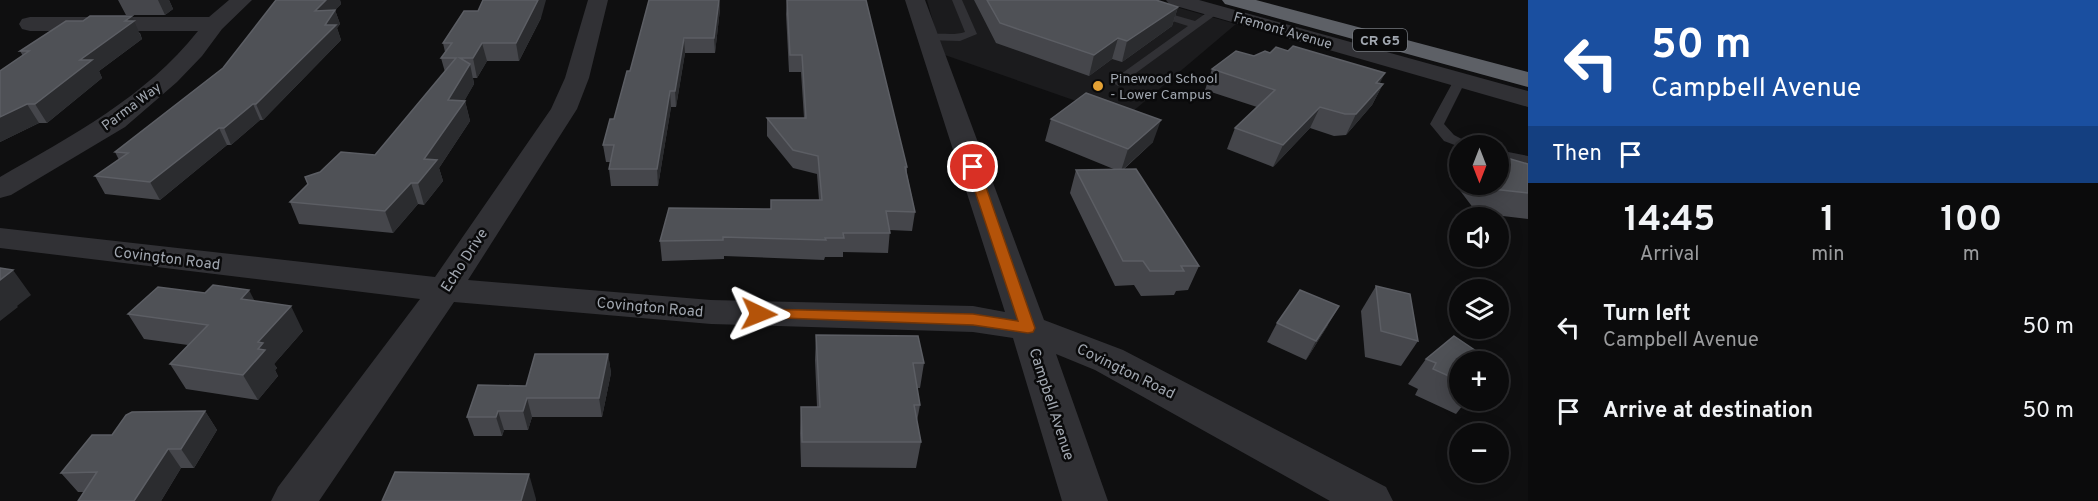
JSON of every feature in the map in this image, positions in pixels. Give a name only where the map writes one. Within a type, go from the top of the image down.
[{"type":"highway","name":"CR G5","points":[[1287,0],[1528,64]]},
{"type":"highway","name":"CR G5","points":[[1224,6],[1528,80]]},
{"type":"street","name":"Parma Way","points":[[0,189],[116,121],[168,77],[194,51],[214,24],[242,0]]},
{"type":"street","name":"Echo Drive","points":[[294,501],[444,290],[564,109],[577,78],[598,0]]},
{"type":"street","name":"Campbell Avenue","points":[[915,0],[1085,501]]},
{"type":"street","name":"Fremont Avenue","points":[[1176,0],[1224,6],[1528,99]]},
{"type":"street","points":[[30,24],[214,24]]},
{"type":"street","name":"Covington Road","points":[[0,238],[444,290],[711,312],[973,319],[1028,328],[1109,360],[1370,501]]},
{"type":"lane","points":[[928,38],[960,38],[971,34],[957,0]]},
{"type":"lane","points":[[1111,0],[1195,25]]},
{"type":"lane","points":[[1118,82],[1224,6]]},
{"type":"lane","points":[[1449,138],[1437,124],[1460,80]]},
{"type":"lane","points":[[1509,156],[1528,160]]},
{"type":"shaded area","name":"Pinewood School - Lower Campus","points":[[927,0],[1151,0],[1236,24],[1125,118],[942,54]]},
{"type":"building","points":[[276,0],[326,0],[315,11],[335,10],[325,25],[336,25],[256,104],[224,128],[219,128],[150,182],[95,176],[128,153],[115,152],[223,68]]},
{"type":"building","points":[[483,0],[538,0],[516,43],[482,43],[473,58],[460,58],[470,64],[448,100],[465,101],[424,159],[437,160],[418,183],[411,183],[385,211],[290,202],[308,184],[305,177],[320,172],[341,152],[375,155],[456,58],[441,58],[452,43],[443,43],[464,11],[478,11]]},
{"type":"building","points":[[649,0],[719,0],[714,38],[684,38],[675,91],[670,91],[657,169],[609,169],[614,145],[603,145],[610,119],[614,119],[627,71],[630,71]]},
{"type":"building","points":[[787,0],[866,0],[907,167],[905,167],[915,212],[886,211],[890,233],[843,233],[844,238],[825,238],[826,240],[723,237],[723,240],[660,241],[669,208],[771,209],[771,200],[822,200],[818,156],[793,150],[767,118],[806,118],[802,55],[790,55]]},
{"type":"building","points":[[987,0],[1156,0],[1178,7],[1127,41],[1118,38],[1094,55],[1000,23]]},
{"type":"building","points":[[90,16],[132,16],[125,21],[134,21],[80,60],[92,60],[35,104],[27,104],[0,117],[0,71],[29,51],[20,51],[66,21],[83,21]]},
{"type":"building","points":[[1293,46],[1385,73],[1376,83],[1383,84],[1356,114],[1345,114],[1320,107],[1283,145],[1235,128],[1275,90],[1212,69],[1236,51],[1254,56],[1265,51],[1270,53],[1276,47],[1288,51]]},
{"type":"building","points":[[1086,93],[1161,120],[1128,149],[1051,119]]},
{"type":"building","points":[[1509,159],[1528,164],[1528,193],[1509,191]]},
{"type":"building","points":[[1136,169],[1199,266],[1181,266],[1184,271],[1150,271],[1143,261],[1123,261],[1076,170]]},
{"type":"building","points":[[0,268],[13,270],[0,280]]},
{"type":"building","points":[[213,285],[249,290],[241,299],[291,306],[258,342],[263,343],[258,349],[265,350],[243,375],[170,364],[208,325],[128,314],[158,287],[205,293]]},
{"type":"building","points":[[1376,286],[1410,294],[1418,341],[1381,331]]},
{"type":"building","points":[[1300,290],[1339,306],[1316,341],[1277,323]]},
{"type":"building","points":[[816,335],[918,336],[924,363],[913,363],[920,405],[914,405],[921,442],[802,442],[801,407],[820,407]]},
{"type":"building","points":[[1450,339],[1458,339],[1476,351],[1449,351],[1449,376],[1433,369],[1436,363],[1426,359]]},
{"type":"building","points":[[535,354],[608,354],[599,398],[527,398],[523,411],[498,411],[496,417],[467,417],[478,385],[526,386]]},
{"type":"building","points":[[205,411],[181,449],[168,449],[134,501],[78,501],[97,472],[61,473],[92,435],[112,435],[126,415],[132,412]]},
{"type":"building","points":[[395,472],[529,474],[521,501],[382,501]]},
{"type":"place","name":"Pinewood School - Lower Campus","points":[[1098,86]]},
{"type":"route","points":[[759,314],[973,319],[1028,328],[973,167]]}]
